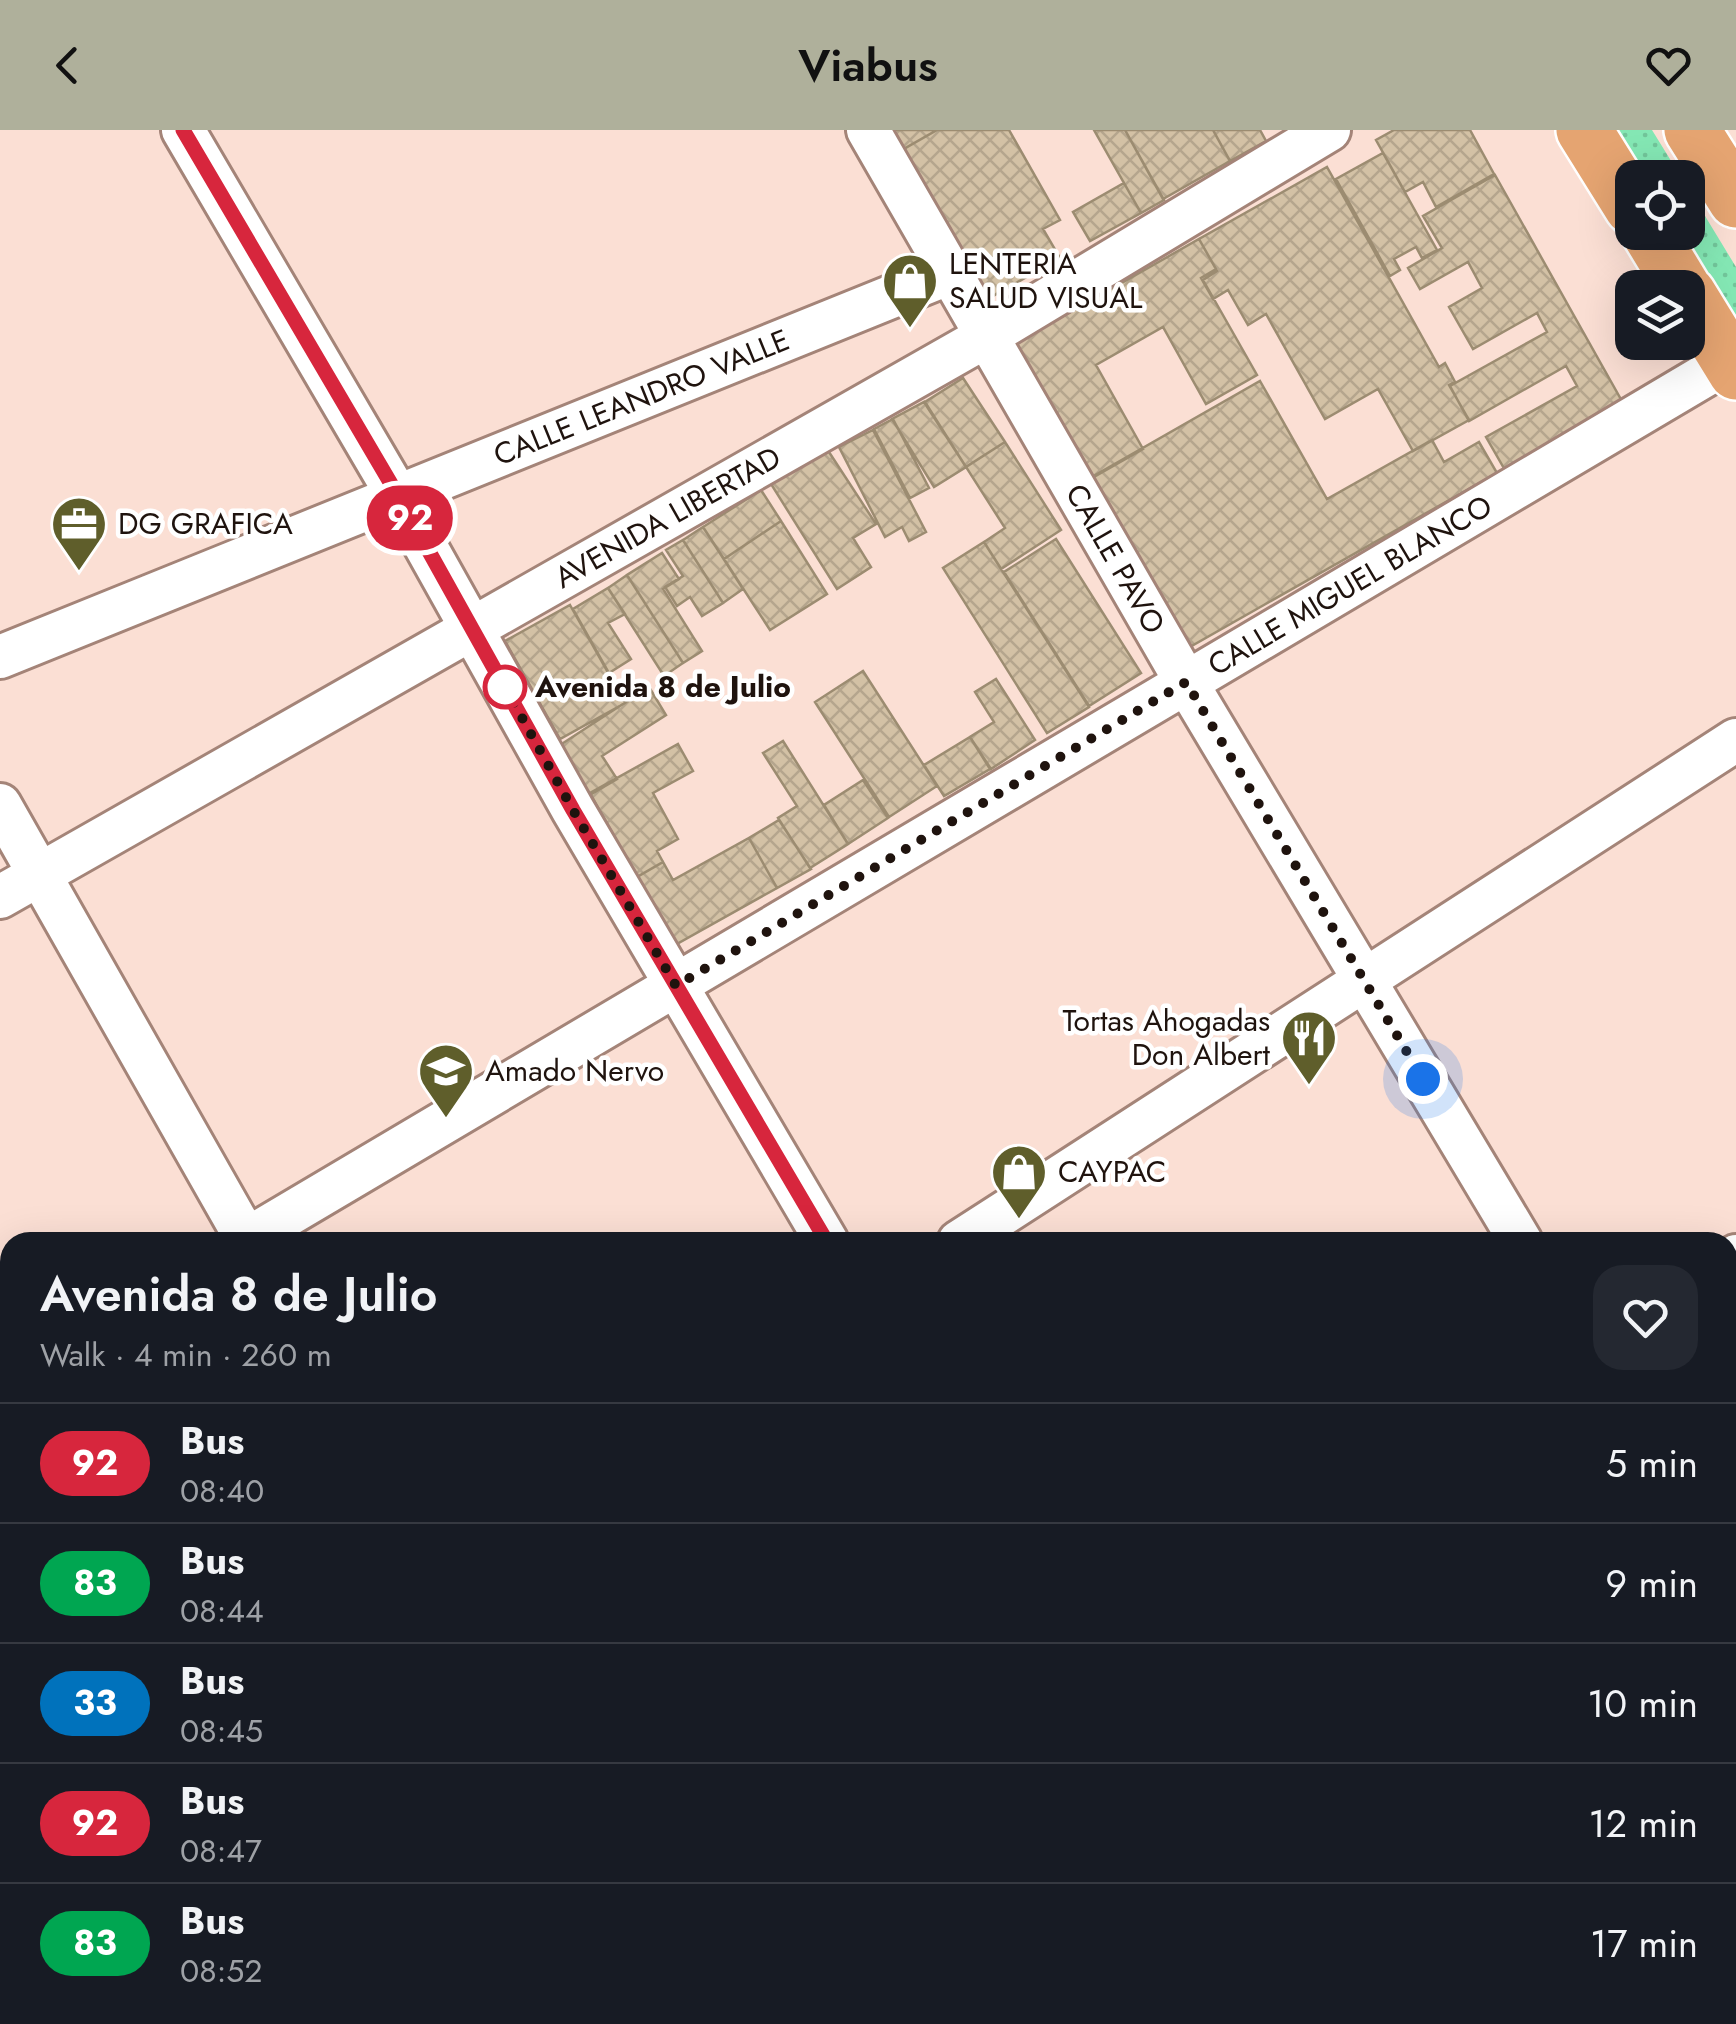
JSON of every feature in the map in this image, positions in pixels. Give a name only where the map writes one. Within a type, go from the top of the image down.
[{"type":"main road","points":[[1584,130],[1615,180]]},
{"type":"main road","points":[[1692,130],[1736,200]]},
{"type":"main road","points":[[1705,320],[1734,363]]},
{"type":"street","points":[[183,130],[397,494],[573,810],[821,1232]]},
{"type":"street","name":"CALLE PAVO","points":[[868,130],[1186,682],[1515,1232]]},
{"type":"street","name":"AVENIDA LIBERTAD","points":[[0,897],[987,336],[1329,130]]},
{"type":"street","name":"CALLE LEANDRO VALLE","points":[[0,656],[950,272]]},
{"type":"street","name":"CALLE MIGUEL BLANCO","points":[[263,1232],[1186,682],[1734,363]]},
{"type":"street","points":[[974,1232],[1736,740]]},
{"type":"street","points":[[0,806],[240,1232]]},
{"type":"green space","points":[[1600,130],[1652,130],[1671,160],[1620,160]]},
{"type":"green space","points":[[1705,216],[1736,267],[1736,352],[1705,301],[1705,270],[1686,270],[1673,250],[1705,250]]},
{"type":"building","points":[[891,130],[937,130],[902,150]]},
{"type":"building","points":[[937,130],[1009,130],[1060,220],[1043,229],[1060,258],[986,300],[902,150]]},
{"type":"building","points":[[1094,130],[1125,130],[1164,200],[1141,213]]},
{"type":"building","points":[[1125,130],[1213,130],[1230,161],[1163,199]]},
{"type":"building","points":[[1213,130],[1260,130],[1266,141],[1230,161]]},
{"type":"building","points":[[1394,130],[1470,130],[1494,174],[1436,207],[1423,182],[1405,192],[1376,140]]},
{"type":"building","points":[[1383,153],[1437,250],[1422,258],[1416,247],[1394,259],[1400,270],[1390,276],[1336,179]]},
{"type":"building","points":[[1327,167],[1439,367],[1445,363],[1455,382],[1449,385],[1469,420],[1413,451],[1378,389],[1325,419],[1266,314],[1248,325],[1228,290],[1213,299],[1201,278],[1216,269],[1199,239]]},
{"type":"building","points":[[1495,175],[1623,403],[1505,470],[1486,437],[1577,386],[1566,366],[1469,421],[1450,386],[1547,332],[1537,313],[1473,349],[1449,307],[1482,288],[1468,262],[1420,289],[1408,268],[1442,248],[1423,216]]},
{"type":"building","points":[[1124,183],[1141,213],[1090,241],[1073,212]]},
{"type":"building","points":[[1199,239],[1217,271],[1203,280],[1257,375],[1206,404],[1163,327],[1096,365],[1143,449],[1092,478],[1016,343]]},
{"type":"building","points":[[963,378],[1005,442],[966,467],[925,402]]},
{"type":"building","points":[[1260,381],[1327,499],[1432,440],[1444,462],[1479,442],[1497,473],[1188,648],[1092,477]]},
{"type":"building","points":[[924,402],[966,467],[934,487],[892,419]]},
{"type":"building","points":[[893,419],[929,488],[910,498],[874,429]]},
{"type":"building","points":[[873,430],[926,532],[909,541],[902,527],[885,537],[839,447]]},
{"type":"building","points":[[1005,442],[1061,530],[1001,569],[984,542],[1005,528],[966,467]]},
{"type":"building","points":[[827,449],[876,524],[853,538],[871,567],[837,589],[771,484]]},
{"type":"building","points":[[761,490],[781,521],[724,559],[703,527]]},
{"type":"building","points":[[781,521],[827,594],[770,630],[724,559]]},
{"type":"building","points":[[703,527],[743,589],[723,603],[683,540]]},
{"type":"building","points":[[1056,539],[1141,673],[1089,706],[1004,572]]},
{"type":"building","points":[[683,540],[723,603],[702,616],[690,597],[677,606],[665,587],[683,576],[666,550]]},
{"type":"building","points":[[984,542],[1089,707],[1047,733],[943,568]]},
{"type":"building","points":[[662,553],[679,579],[663,589],[702,651],[683,663],[627,575]]},
{"type":"building","points":[[627,575],[683,663],[664,676],[608,588]]},
{"type":"building","points":[[608,588],[625,614],[608,623],[631,659],[609,673],[573,609]]},
{"type":"building","points":[[570,605],[625,703],[560,739],[505,641]]},
{"type":"building","points":[[863,671],[937,786],[889,817],[815,702]]},
{"type":"building","points":[[996,679],[1035,740],[991,769],[970,737],[994,722],[975,692]]},
{"type":"building","points":[[649,687],[666,715],[602,756],[617,779],[588,796],[557,747]]},
{"type":"building","points":[[970,737],[990,769],[944,796],[924,765]]},
{"type":"building","points":[[783,741],[848,844],[810,868],[778,818],[797,806],[763,753]]},
{"type":"building","points":[[678,744],[693,771],[653,793],[678,839],[657,851],[663,862],[637,877],[590,793]]},
{"type":"building","points":[[863,780],[888,818],[848,844],[824,805]]},
{"type":"building","points":[[779,820],[811,869],[777,888],[749,838]]},
{"type":"building","points":[[749,838],[777,888],[675,945],[637,877],[663,862],[673,880]]},
{"type":"bus line","name":"92","points":[[183,130],[397,494],[573,810],[821,1232]]},
{"type":"place","name":"LENTERIA SALUD VISUAL","points":[[910,330]]},
{"type":"place","name":"DG GRAFICA","points":[[79,573]]},
{"type":"place","name":"Avenida 8 de Julio","points":[[505,687]]},
{"type":"place","name":"Tortas Ahogadas Don Albert","points":[[1309,1087]]},
{"type":"place","name":"Amado Nervo","points":[[446,1120]]},
{"type":"place","name":"CAYPAC","points":[[1019,1221]]},
{"type":"route","points":[[505,687],[676,986],[1186,682],[1423,1079]]}]
